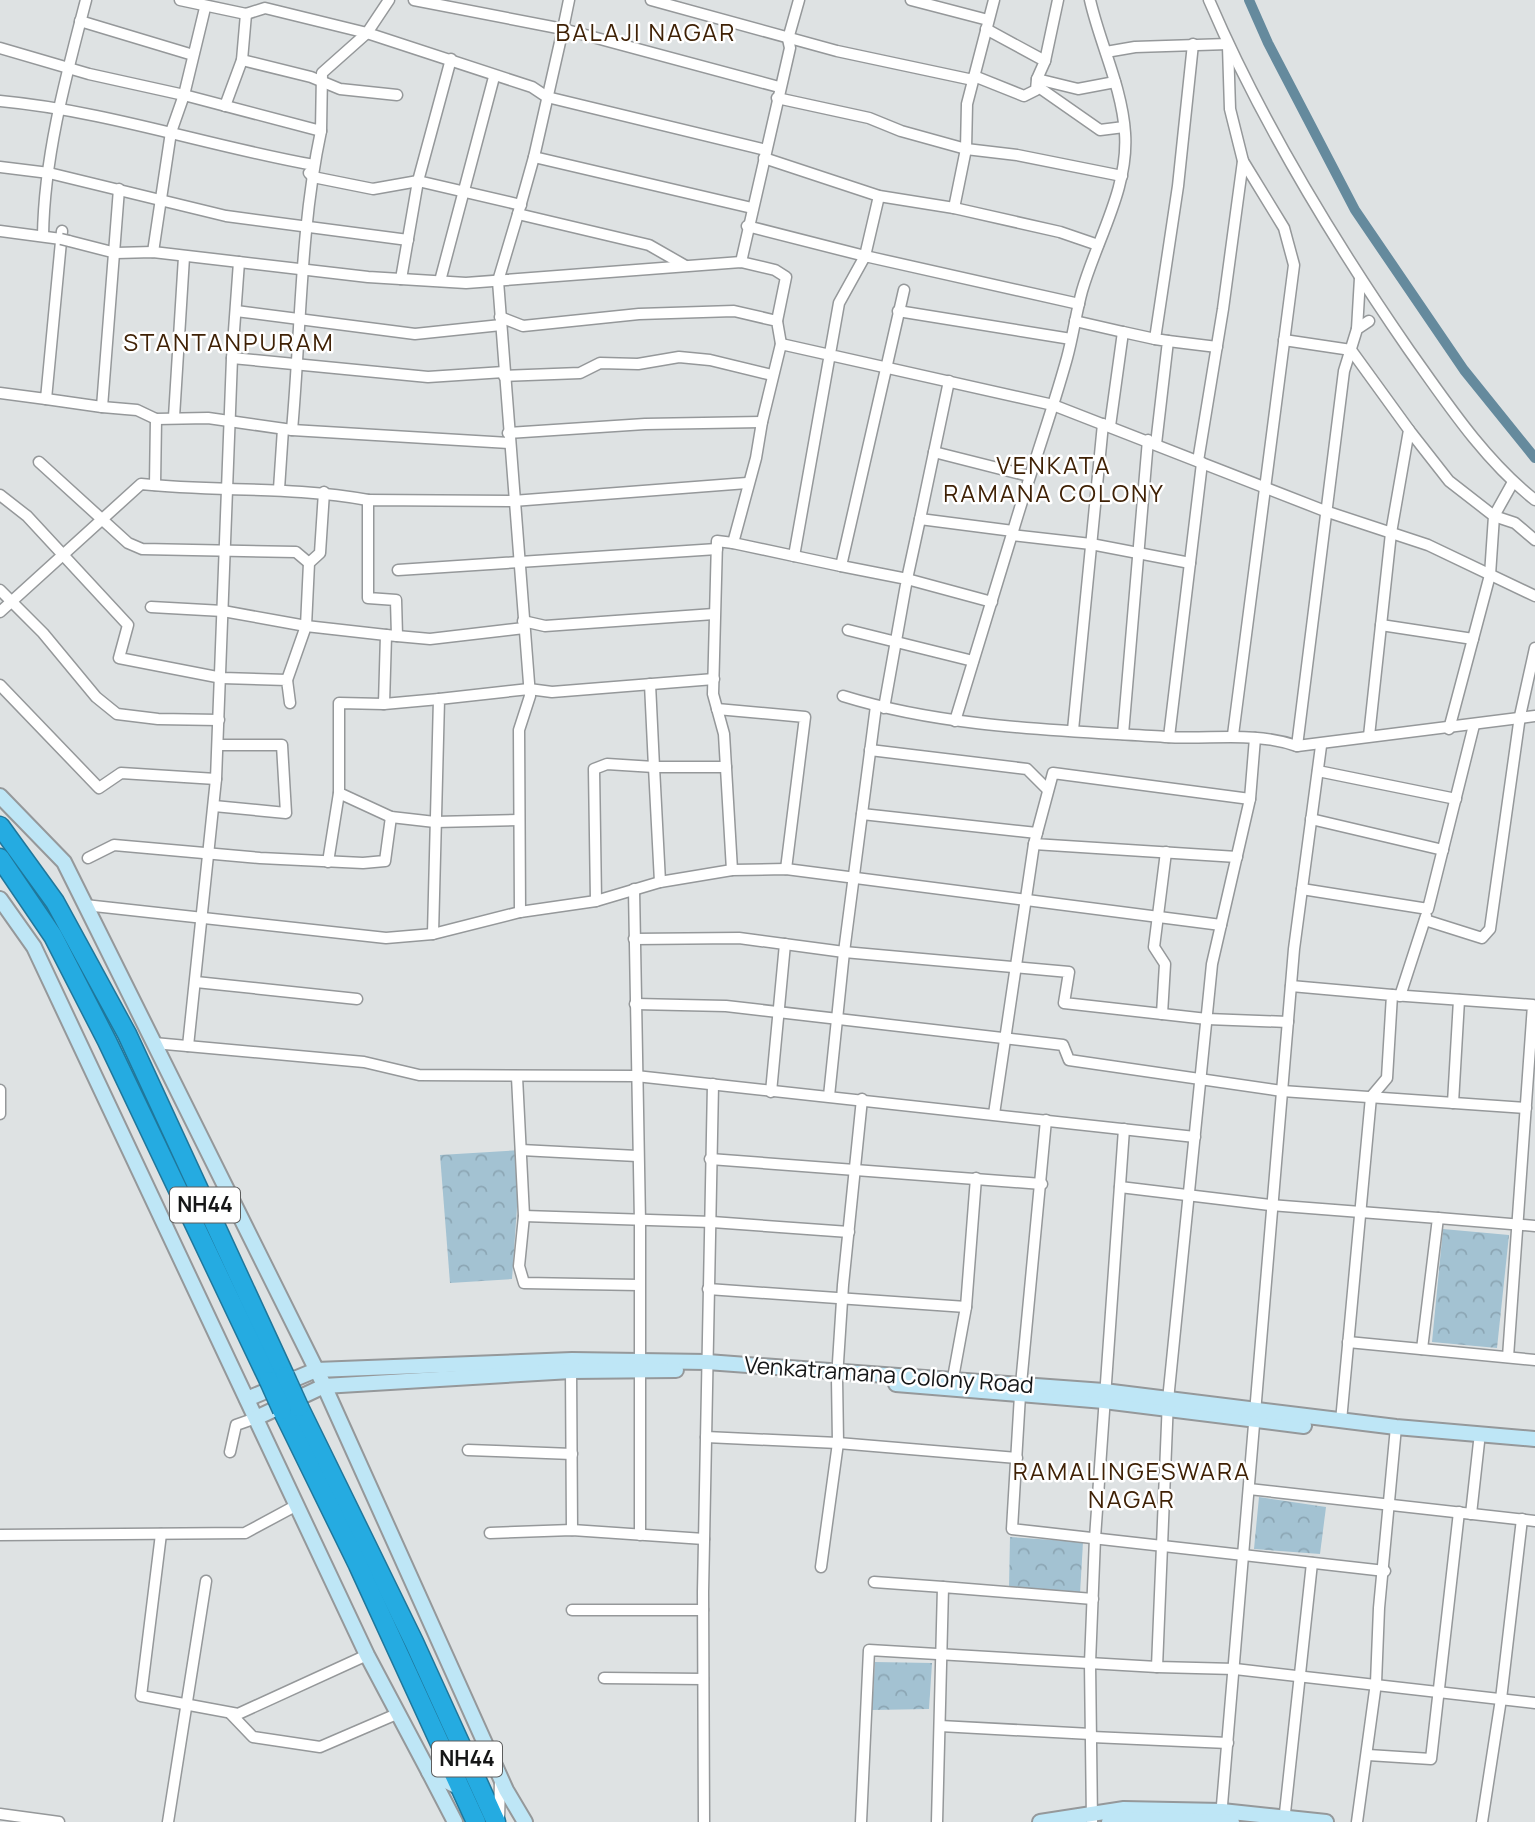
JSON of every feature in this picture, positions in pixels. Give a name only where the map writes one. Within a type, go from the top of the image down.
[{"type":"highway","name":"NH44","points":[[0,826],[55,902],[127,1034],[277,1379],[475,1822]]},
{"type":"highway","name":"NH44","points":[[0,858],[53,936],[277,1379]]},
{"type":"highway","name":"NH44","points":[[291,1409],[414,1642],[498,1822]]},
{"type":"street","points":[[43,236],[49,173],[67,68],[86,0]]},
{"type":"street","points":[[180,0],[205,8],[246,14],[265,8],[367,33],[451,59],[494,77],[532,87],[547,97],[765,154],[879,196],[954,208],[1060,232],[1098,245]]},
{"type":"street","points":[[279,489],[298,365],[307,228],[313,171],[321,131],[322,73],[367,33],[389,0]]},
{"type":"street","points":[[414,0],[563,29],[966,149],[1017,155],[1122,176]]},
{"type":"street","points":[[520,912],[519,730],[529,689],[498,281],[534,157],[569,0]]},
{"type":"street","points":[[651,0],[788,39],[973,78],[1024,96],[1036,90],[1058,0]]},
{"type":"street","points":[[741,262],[747,226],[790,48],[788,39],[799,0]]},
{"type":"street","points":[[911,0],[987,25],[1045,61]]},
{"type":"street","points":[[954,208],[966,149],[967,104],[994,0]]},
{"type":"street","points":[[955,721],[1053,405],[1079,304],[1122,176],[1124,127],[1115,82],[1106,52],[1099,40],[1090,0]]},
{"type":"street","points":[[1209,0],[1228,44],[1313,204],[1360,278],[1447,403],[1513,482],[1535,500]]},
{"type":"street","points":[[153,252],[171,132],[184,95],[205,8]]},
{"type":"street","points":[[225,106],[242,60],[246,14]]},
{"type":"street","points":[[80,21],[193,55]]},
{"type":"street","points":[[1106,52],[1193,44],[1228,44]]},
{"type":"street","points":[[1155,339],[1178,186],[1193,44]]},
{"type":"street","points":[[1228,44],[1230,109],[1243,161],[1284,228],[1294,265],[1233,735]]},
{"type":"street","points":[[0,48],[67,68],[321,131]]},
{"type":"street","points":[[401,279],[418,181],[451,59]]},
{"type":"street","points":[[242,60],[311,77],[340,89],[397,95]]},
{"type":"street","points":[[440,281],[494,77]]},
{"type":"street","points":[[1037,82],[1078,89],[1115,82]]},
{"type":"street","points":[[1037,82],[1100,130],[1124,127]]},
{"type":"street","points":[[0,101],[61,106],[171,132],[239,152],[296,162],[313,171],[373,189],[418,181],[463,191],[649,245],[684,265]]},
{"type":"street","points":[[534,157],[752,208]]},
{"type":"street","points":[[1169,737],[1200,462],[1243,161]]},
{"type":"street","points":[[0,167],[49,173],[226,216],[408,240]]},
{"type":"street","points":[[102,407],[119,189]]},
{"type":"street","points":[[794,556],[839,303],[865,256],[879,196]]},
{"type":"street","points":[[747,226],[865,256],[1079,304]]},
{"type":"street","points":[[0,231],[63,237],[114,252],[153,252],[440,281],[498,281],[741,262],[775,270],[786,277],[777,321],[781,344],[772,375],[772,387],[756,458],[747,483],[733,543]]},
{"type":"street","points":[[46,399],[63,237]]},
{"type":"street","points":[[174,417],[184,257]]},
{"type":"street","points":[[188,1045],[211,852],[216,779],[222,678],[228,421],[239,262]]},
{"type":"street","points":[[1297,746],[1344,371],[1357,329],[1360,278]]},
{"type":"street","points":[[841,566],[904,290]]},
{"type":"street","points":[[236,311],[415,334],[500,321],[523,326],[639,314],[734,311],[777,321]]},
{"type":"street","points":[[898,311],[1071,339]]},
{"type":"street","points":[[1075,321],[1155,339],[1217,347]]},
{"type":"street","points":[[1357,329],[1369,321]]},
{"type":"street","points":[[1073,730],[1091,544],[1123,332]]},
{"type":"street","points":[[1284,340],[1351,350],[1449,481],[1494,516],[1515,523],[1535,540]]},
{"type":"street","points":[[1123,734],[1139,555],[1152,442],[1168,341]]},
{"type":"street","points":[[781,344],[1053,405],[1325,510],[1428,545],[1535,596]]},
{"type":"street","points":[[232,358],[428,377],[580,373],[600,363],[638,364],[679,357],[710,360],[772,375]]},
{"type":"street","points":[[829,1096],[870,750],[896,642],[949,382]]},
{"type":"street","points":[[0,393],[137,411],[156,419],[174,417],[287,429],[509,438],[645,424],[762,422]]},
{"type":"street","points":[[155,485],[156,419]]},
{"type":"street","points":[[1368,736],[1391,533],[1409,430]]},
{"type":"street","points":[[934,452],[1029,476]]},
{"type":"street","points":[[39,462],[128,543],[142,549],[223,553],[296,552],[309,563]]},
{"type":"street","points":[[1449,729],[1490,575],[1494,516],[1513,482]]},
{"type":"street","points":[[0,612],[141,484],[324,492],[368,500],[513,501],[747,483]]},
{"type":"street","points":[[290,702],[287,680],[306,626],[309,563],[320,553],[324,492]]},
{"type":"street","points":[[0,495],[27,516],[128,625],[119,658],[222,678],[287,680]]},
{"type":"street","points":[[368,500],[368,598],[396,600],[384,704]]},
{"type":"street","points":[[920,519],[1091,544],[1190,563]]},
{"type":"street","points":[[732,870],[724,734],[717,709],[714,679],[717,541],[907,579],[992,601]]},
{"type":"street","points":[[398,570],[717,549]]},
{"type":"street","points":[[0,590],[43,633],[96,697],[117,714],[158,719],[219,720]]},
{"type":"street","points":[[151,607],[223,611],[306,626],[430,639],[523,625],[545,626],[714,614]]},
{"type":"street","points":[[1381,625],[1473,639]]},
{"type":"street","points":[[848,630],[973,661]]},
{"type":"street","points":[[1424,920],[1482,938],[1490,929],[1520,716],[1535,648]]},
{"type":"street","points":[[328,862],[339,793],[339,703],[384,704],[529,689],[552,692],[714,679]]},
{"type":"street","points":[[650,684],[660,882]]},
{"type":"street","points":[[0,685],[99,788],[121,773],[216,779]]},
{"type":"street","points":[[843,696],[880,707],[955,721],[1169,737],[1233,735],[1282,741],[1297,746],[1321,746],[1368,736],[1449,729],[1520,716],[1535,716]]},
{"type":"street","points":[[433,934],[439,699]]},
{"type":"street","points":[[717,709],[806,717],[786,869]]},
{"type":"street","points":[[1341,1421],[1371,1097],[1387,1078],[1396,995],[1428,909],[1474,725]]},
{"type":"street","points":[[1157,1667],[1169,1405],[1212,964],[1250,799],[1255,738]]},
{"type":"street","points":[[214,806],[286,813],[282,745],[218,745]]},
{"type":"street","points":[[1225,1818],[1227,1743],[1270,1205],[1291,986],[1321,746]]},
{"type":"street","points":[[870,750],[1027,769],[1048,790]]},
{"type":"street","points":[[596,901],[594,769],[607,764],[726,767]]},
{"type":"street","points":[[1318,771],[1456,799]]},
{"type":"street","points":[[995,1114],[1034,844],[1053,773],[1250,799]]},
{"type":"street","points":[[339,793],[391,817],[435,822],[519,820]]},
{"type":"street","points":[[0,796],[64,862],[316,1370],[500,1777],[524,1822]]},
{"type":"street","points":[[862,814],[1037,833]]},
{"type":"street","points":[[88,858],[114,845],[328,862],[385,861],[391,817]]},
{"type":"street","points":[[1311,819],[1443,850]]},
{"type":"street","points":[[1034,844],[1237,857]]},
{"type":"street","points":[[1162,1014],[1165,964],[1154,947],[1166,852]]},
{"type":"street","points":[[85,905],[386,938],[433,934],[520,912],[596,901],[660,882],[732,870],[786,869],[1222,925]]},
{"type":"street","points":[[634,889],[640,1222],[639,1535]]},
{"type":"street","points":[[1302,889],[1428,909]]},
{"type":"street","points":[[0,899],[34,947],[367,1654],[455,1822]]},
{"type":"street","points":[[634,939],[739,938],[844,952],[1069,972],[1064,1003],[1207,1019],[1288,1022]]},
{"type":"street","points":[[771,1092],[781,1013],[785,944]]},
{"type":"street","points":[[196,982],[357,999]]},
{"type":"street","points":[[1291,986],[1533,1005],[1528,1114],[1508,1357]]},
{"type":"street","points":[[1453,1103],[1460,1000]]},
{"type":"street","points":[[635,1004],[726,1006],[1005,1036],[1063,1045],[1069,1060],[1282,1091],[1453,1103],[1528,1114]]},
{"type":"street","points":[[154,1043],[364,1062],[419,1074],[636,1076],[1195,1137]]},
{"type":"street","points":[[517,1077],[524,1216],[519,1266],[524,1283],[639,1285]]},
{"type":"street","points":[[704,1822],[703,1610],[713,1084]]},
{"type":"street","points":[[0,1090],[0,1114]]},
{"type":"street","points":[[821,1567],[838,1443],[838,1374],[843,1296],[862,1099]]},
{"type":"street","points":[[1046,1120],[1021,1389],[1012,1529],[1385,1571]]},
{"type":"street","points":[[1091,1818],[1090,1663],[1095,1538],[1124,1129]]},
{"type":"street","points":[[521,1150],[637,1156]]},
{"type":"street","points":[[710,1159],[1042,1184]]},
{"type":"street","points":[[953,1378],[966,1307],[976,1178]]},
{"type":"street","points":[[1120,1187],[1270,1205],[1535,1226]]},
{"type":"street","points":[[524,1216],[640,1222],[712,1222],[849,1232]]},
{"type":"street","points":[[1422,1349],[1438,1217]]},
{"type":"street","points":[[708,1289],[843,1296],[966,1307]]},
{"type":"street","points":[[1348,1342],[1535,1360]]},
{"type":"street","points":[[230,1452],[236,1425],[324,1387],[571,1366],[572,1530]]},
{"type":"street","name":"Venkatramana Colony Road","points":[[247,1399],[316,1370],[707,1366],[953,1378],[1021,1389],[1104,1396],[1253,1415],[1341,1421],[1396,1431],[1535,1439]]},
{"type":"street","points":[[838,1374],[1021,1389]]},
{"type":"street","points":[[1253,1415],[1479,1443],[1535,1447]]},
{"type":"street","points":[[1357,1822],[1376,1683],[1379,1608],[1385,1571],[1396,1431]]},
{"type":"street","points":[[706,1437],[838,1443],[1017,1458]]},
{"type":"street","points":[[1471,1514],[1479,1443]]},
{"type":"street","points":[[468,1450],[572,1454]]},
{"type":"street","points":[[1249,1489],[1535,1521]]},
{"type":"street","points":[[0,1535],[245,1533],[297,1505]]},
{"type":"street","points":[[1368,1755],[1431,1759],[1459,1512]]},
{"type":"street","points":[[1482,1822],[1501,1699],[1522,1519]]},
{"type":"street","points":[[490,1533],[572,1530],[704,1539]]},
{"type":"street","points":[[161,1534],[141,1696],[238,1714],[367,1654]]},
{"type":"street","points":[[1284,1819],[1312,1563]]},
{"type":"street","points":[[168,1822],[206,1581]]},
{"type":"street","points":[[874,1582],[1093,1600]]},
{"type":"street","points":[[936,1822],[943,1587]]},
{"type":"street","points":[[572,1610],[703,1610]]},
{"type":"street","points":[[861,1822],[869,1650],[1235,1669],[1535,1703]]},
{"type":"street","points":[[604,1678],[703,1679]]},
{"type":"street","points":[[230,1713],[253,1737],[320,1747],[399,1713]]},
{"type":"street","points":[[940,1727],[1227,1743]]},
{"type":"street","points":[[429,1772],[460,1788]]},
{"type":"street","points":[[498,1822],[500,1777]]},
{"type":"street","points":[[1040,1822],[1091,1818],[1124,1809],[1164,1815],[1326,1822]]},
{"type":"street","points":[[0,1814],[59,1822]]},
{"type":"street","points":[[1109,1822],[1164,1815]]},
{"type":"green space","points":[[521,1150],[512,1279],[450,1283],[440,1155]]},
{"type":"green space","points":[[1443,1229],[1509,1235],[1497,1348],[1432,1342]]},
{"type":"green space","points":[[1259,1497],[1326,1507],[1320,1554],[1254,1549]]},
{"type":"green space","points":[[1010,1537],[1083,1542],[1080,1594],[1009,1588]]},
{"type":"green space","points":[[875,1662],[932,1663],[929,1709],[872,1710]]},
{"type":"waterway","points":[[1249,0],[1268,43],[1355,210],[1464,370],[1535,458]]},
{"type":"district","name":"BALAJI NAGAR","points":[[646,33]]},
{"type":"district","name":"STANTANPURAM","points":[[229,343]]},
{"type":"district","name":"VENKATA RAMANA COLONY","points":[[1054,480]]},
{"type":"district","name":"RAMALINGESWARA NAGAR","points":[[1132,1486]]}]
